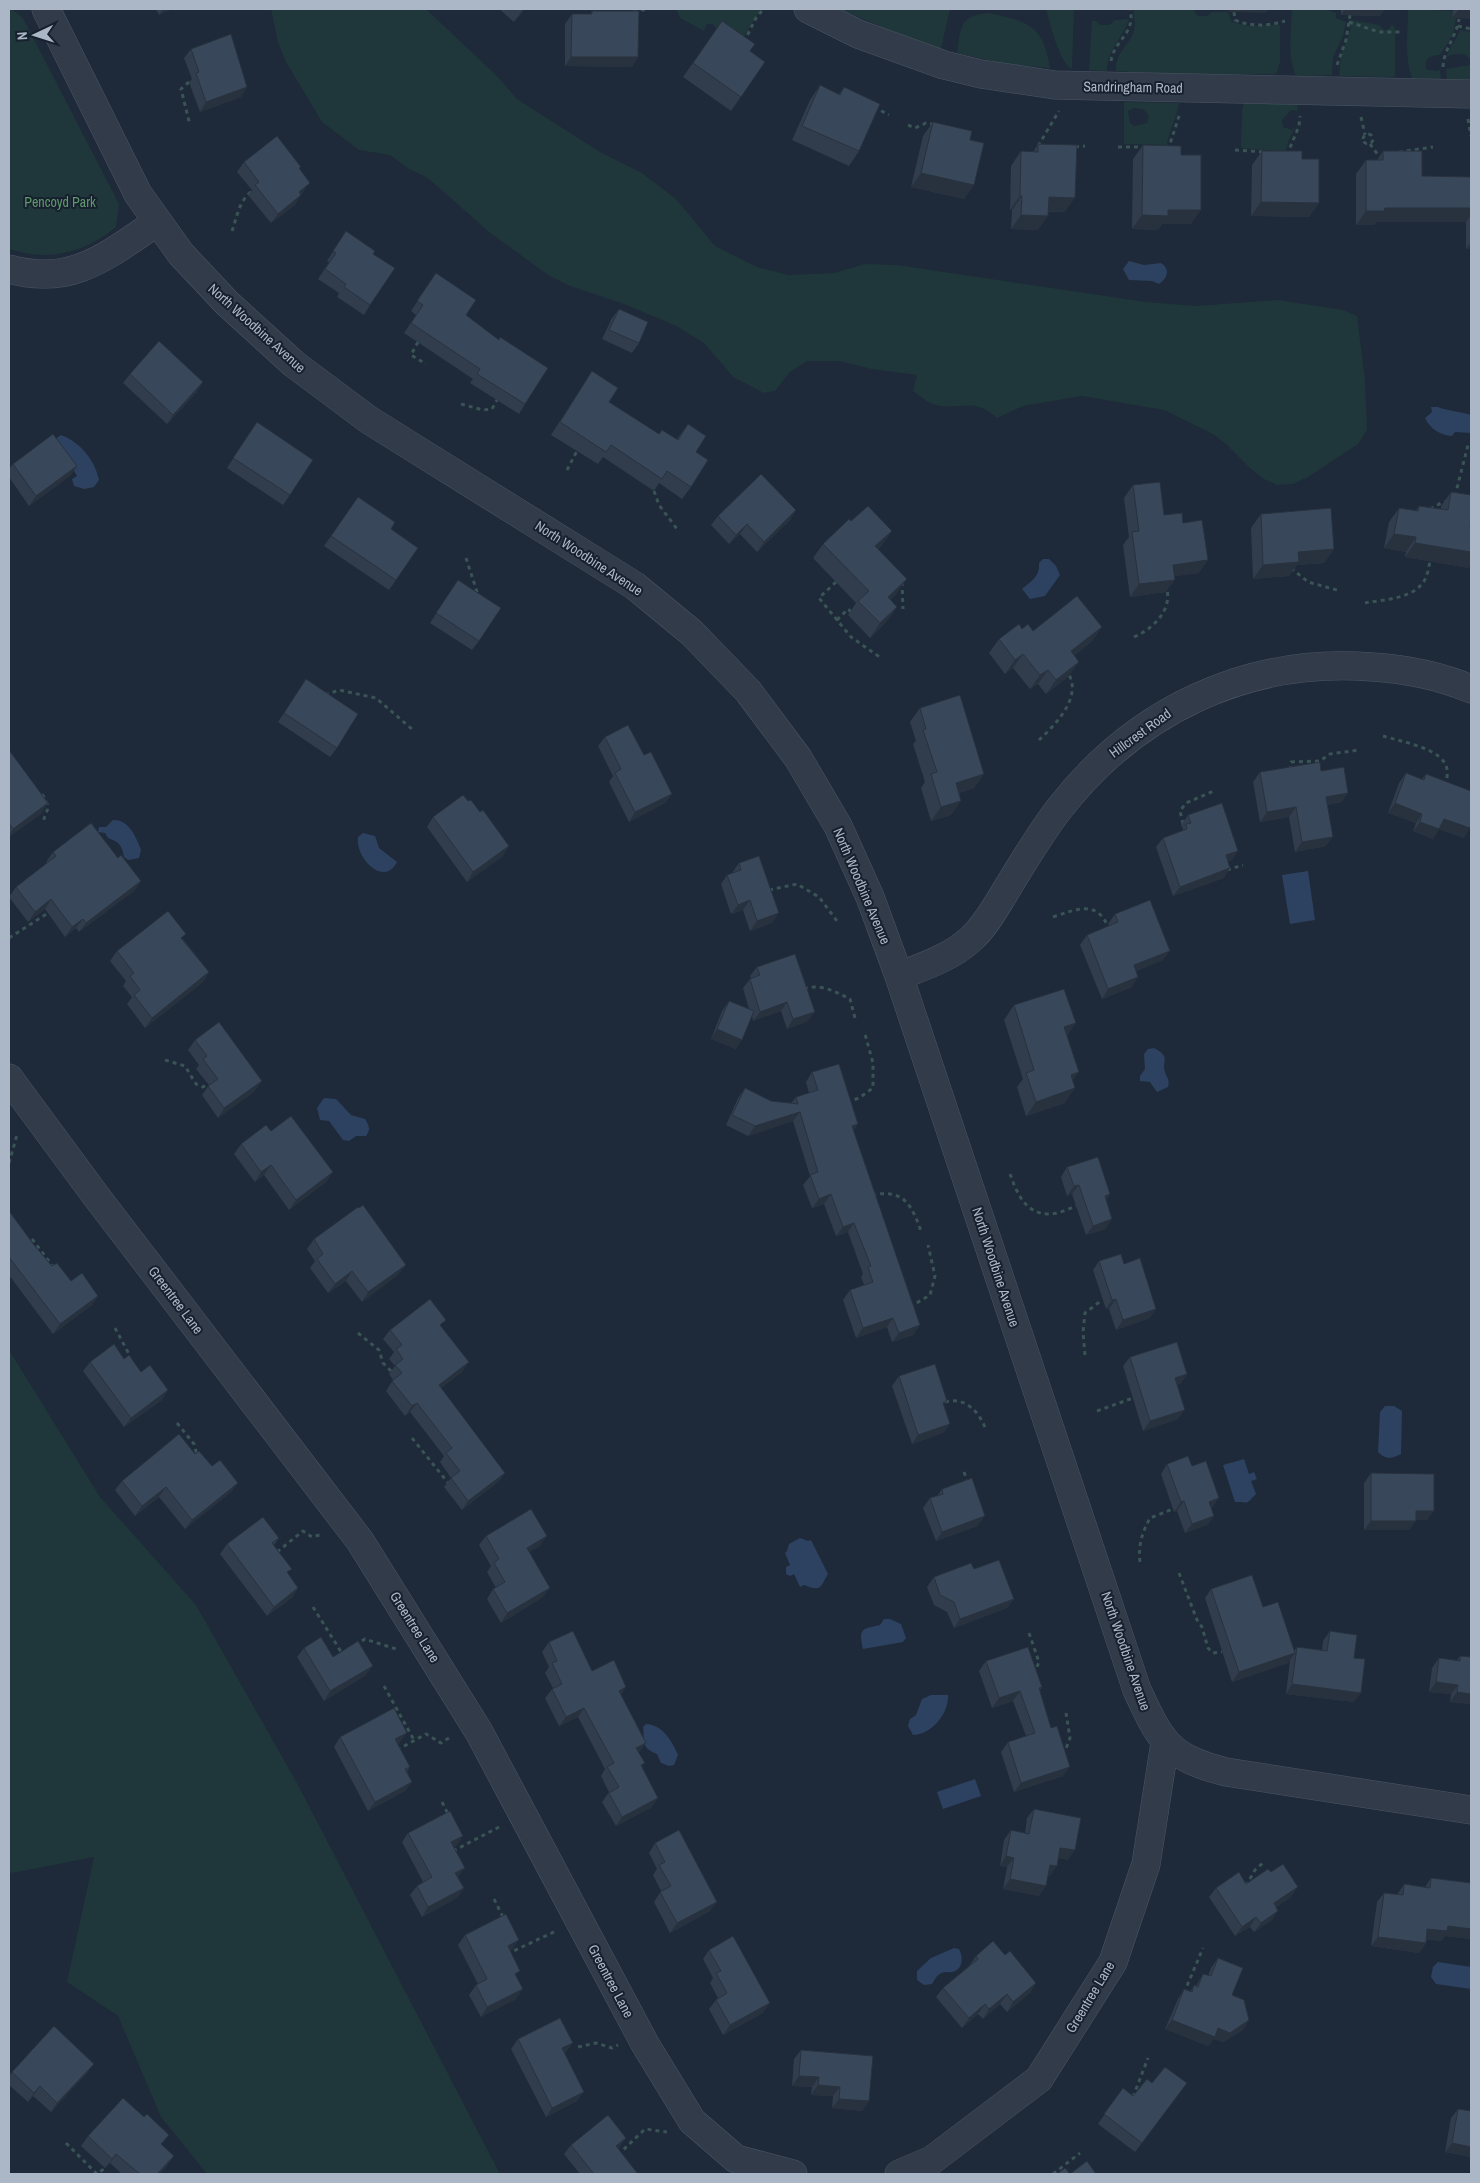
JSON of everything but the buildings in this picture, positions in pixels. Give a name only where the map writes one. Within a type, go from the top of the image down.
[{"type":"street","name":"North Woodbine Avenue","points":[[46,9],[138,194],[181,254],[227,303],[294,364],[369,420],[635,586],[692,633],[748,691],[798,758],[838,826],[870,897],[899,976],[1137,1690],[1147,1714],[1165,1743],[1186,1759],[1204,1767],[1226,1772],[1471,1810]]},
{"type":"street","name":"Sandringham Road","points":[[808,9],[858,34],[944,65],[996,77],[1060,86],[1471,94]]},
{"type":"street","points":[[9,269],[42,275],[63,274],[85,267],[108,255],[157,222]]},
{"type":"street","name":"Hillcrest Road","points":[[899,976],[938,961],[956,951],[972,938],[986,922],[1039,837],[1076,788],[1119,745],[1169,711],[1197,696],[1259,676],[1320,666],[1352,665],[1413,672],[1471,689]]},
{"type":"street","name":"Greentree Lane","points":[[9,1078],[96,1196],[360,1541],[421,1636],[474,1724],[640,2035],[690,2118],[736,2159],[793,2174]]},
{"type":"street","name":"Greentree Lane","points":[[899,2174],[932,2160],[1039,2079],[1108,1970],[1146,1864],[1165,1743]]},
{"type":"path","points":[[633,9],[645,10]]},
{"type":"path","points":[[742,48],[757,16],[764,9]]},
{"type":"path","points":[[1110,86],[1112,55],[1130,28],[1132,16],[1130,9]]},
{"type":"path","points":[[1234,12],[1234,20],[1243,24],[1260,26],[1285,21]]},
{"type":"path","points":[[1335,91],[1337,60],[1346,40],[1350,15]]},
{"type":"path","points":[[1443,93],[1443,56],[1454,39],[1459,18]]},
{"type":"path","points":[[1349,22],[1379,32],[1402,32]]},
{"type":"path","points":[[1458,26],[1471,29]]},
{"type":"path","points":[[189,82],[182,89],[190,125]]},
{"type":"path","points":[[1035,154],[1040,142],[1057,116],[1060,86]]},
{"type":"path","points":[[1167,154],[1182,108],[1183,88]]},
{"type":"path","points":[[1287,160],[1299,126],[1300,90]]},
{"type":"path","points":[[871,104],[889,115]]},
{"type":"path","points":[[908,125],[915,128],[926,123],[942,126]]},
{"type":"path","points":[[1040,142],[1049,146]]},
{"type":"path","points":[[1370,144],[1378,155],[1378,160]]},
{"type":"path","points":[[1068,148],[1085,146]]},
{"type":"path","points":[[1118,147],[1153,146]]},
{"type":"path","points":[[1161,147],[1169,148]]},
{"type":"path","points":[[1396,152],[1433,147]]},
{"type":"path","points":[[1235,150],[1270,152]]},
{"type":"path","points":[[1279,153],[1288,154]]},
{"type":"path","points":[[1378,155],[1387,154]]},
{"type":"path","points":[[232,231],[240,206],[245,197],[252,192]]},
{"type":"path","points":[[418,342],[411,355],[426,364]]},
{"type":"path","points":[[461,404],[483,410],[492,409],[497,400]]},
{"type":"path","points":[[1428,513],[1432,507],[1443,502],[1453,503],[1468,445]]},
{"type":"path","points":[[567,470],[577,451]]},
{"type":"path","points":[[654,491],[659,505],[677,529]]},
{"type":"path","points":[[466,558],[479,596]]},
{"type":"path","points":[[1365,603],[1399,597],[1416,590],[1426,577],[1430,561]]},
{"type":"path","points":[[1288,566],[1308,582],[1337,590]]},
{"type":"path","points":[[897,576],[902,582],[903,609]]},
{"type":"path","points":[[1134,638],[1143,633],[1160,617],[1167,604],[1168,591],[1164,578]]},
{"type":"path","points":[[836,582],[819,598],[852,637],[882,658]]},
{"type":"path","points":[[837,620],[848,609],[851,612]]},
{"type":"path","points":[[1039,740],[1063,714],[1071,696],[1072,679],[1067,672]]},
{"type":"path","points":[[322,697],[339,690],[376,698],[414,730]]},
{"type":"path","points":[[1383,736],[1434,752],[1445,762],[1448,774],[1445,793]]},
{"type":"path","points":[[1290,776],[1291,762],[1320,761],[1330,754],[1359,750]]},
{"type":"path","points":[[1183,824],[1180,810],[1186,803],[1216,790]]},
{"type":"path","points":[[42,794],[48,804],[48,811],[43,824]]},
{"type":"path","points":[[1221,872],[1243,865]]},
{"type":"path","points":[[761,892],[797,884],[819,897],[837,921]]},
{"type":"path","points":[[1053,916],[1078,908],[1092,909],[1105,918],[1110,933]]},
{"type":"path","points":[[10,938],[48,913]]},
{"type":"path","points":[[798,992],[808,988],[828,988],[850,999],[855,1018]]},
{"type":"path","points":[[842,1104],[859,1098],[873,1088],[873,1063],[865,1034]]},
{"type":"path","points":[[165,1060],[185,1066],[196,1084],[203,1087],[208,1084]]},
{"type":"path","points":[[1010,1174],[1016,1192],[1027,1207],[1039,1213],[1050,1215],[1076,1206]]},
{"type":"path","points":[[866,1196],[886,1192],[903,1198],[913,1208],[921,1230]]},
{"type":"path","points":[[32,1239],[56,1270]]},
{"type":"path","points":[[905,1308],[914,1306],[930,1295],[935,1276],[928,1245]]},
{"type":"path","points":[[1085,1355],[1082,1332],[1085,1312],[1102,1300]]},
{"type":"path","points":[[115,1328],[130,1356],[128,1361],[133,1370]]},
{"type":"path","points":[[358,1333],[378,1350],[383,1363],[392,1372]]},
{"type":"path","points":[[1097,1411],[1133,1398]]},
{"type":"path","points":[[942,1403],[958,1401],[973,1407],[981,1417],[986,1430]]},
{"type":"path","points":[[177,1423],[194,1444],[195,1452],[200,1460]]},
{"type":"path","points":[[412,1438],[449,1484]]},
{"type":"path","points":[[964,1472],[970,1489]]},
{"type":"path","points":[[1140,1562],[1138,1549],[1150,1518],[1173,1510]]},
{"type":"path","points":[[270,1558],[303,1531],[312,1537],[325,1534],[344,1520]]},
{"type":"path","points":[[1178,1573],[1197,1620],[1202,1627],[1208,1648],[1213,1652],[1222,1652]]},
{"type":"path","points":[[313,1607],[343,1654]]},
{"type":"path","points":[[1027,1673],[1036,1669],[1039,1662],[1029,1633]]},
{"type":"path","points":[[336,1656],[343,1654],[365,1639],[395,1650],[421,1636]]},
{"type":"path","points":[[384,1686],[414,1740]]},
{"type":"path","points":[[1056,1756],[1065,1751],[1070,1738],[1066,1714]]},
{"type":"path","points":[[391,1753],[426,1734],[440,1743],[474,1724]]},
{"type":"path","points":[[442,1802],[451,1819]]},
{"type":"path","points":[[446,1855],[523,1815]]},
{"type":"path","points":[[460,1837],[464,1846]]},
{"type":"path","points":[[1243,1891],[1255,1870],[1265,1861]]},
{"type":"path","points":[[494,1899],[506,1924]]},
{"type":"path","points":[[501,1957],[579,1920]]},
{"type":"path","points":[[515,1940],[519,1949]]},
{"type":"path","points":[[1186,1998],[1183,1997],[1204,1948]]},
{"type":"path","points":[[578,2048],[596,2043],[612,2048],[640,2035]]},
{"type":"path","points":[[1134,2097],[1148,2058]]},
{"type":"path","points":[[612,2160],[645,2130],[672,2132],[690,2118]]},
{"type":"path","points":[[66,2143],[97,2174],[105,2168]]},
{"type":"path","points":[[1053,2174],[1080,2153]]},
{"type":"green space","name":"Pencoyd Park","points":[[9,9],[12,9],[23,18],[119,204],[116,227],[92,243],[66,253],[38,255],[9,249]]},
{"type":"green space","points":[[271,9],[426,9],[498,77],[517,99],[600,152],[642,173],[677,200],[715,246],[757,267],[788,275],[835,273],[864,264],[897,265],[1146,302],[1195,306],[1278,300],[1343,310],[1357,316],[1365,380],[1367,430],[1358,444],[1308,477],[1293,484],[1277,485],[1264,479],[1251,469],[1213,434],[1164,410],[1082,396],[1023,406],[997,418],[982,408],[975,406],[950,407],[929,402],[913,391],[917,375],[872,369],[839,361],[807,361],[790,372],[775,391],[764,393],[733,377],[704,343],[676,326],[624,304],[570,286],[548,275],[489,232],[428,178],[409,169],[390,155],[359,150],[322,122],[286,62],[278,42]]},
{"type":"green space","points":[[676,9],[761,9],[737,48],[715,33],[716,29],[713,24],[707,24],[704,31],[680,18]]},
{"type":"green space","points":[[839,9],[950,9],[941,49],[925,45]]},
{"type":"green space","points":[[1046,9],[1074,9],[1072,69],[1067,65],[1059,51]]},
{"type":"green space","points":[[1133,9],[1193,9],[1198,16],[1207,16],[1211,12],[1228,12],[1232,22],[1248,26],[1280,25],[1280,62],[1276,74],[1165,74],[1116,71],[1117,60],[1134,31]]},
{"type":"green space","points":[[1292,9],[1326,9],[1336,13],[1336,18],[1346,22],[1343,36],[1333,57],[1332,75],[1296,76],[1291,60],[1290,34]]},
{"type":"green space","points":[[1408,9],[1453,11],[1452,18],[1456,18],[1453,35],[1440,55],[1431,57],[1426,62],[1426,69],[1440,70],[1441,79],[1412,78],[1407,53]]},
{"type":"green space","points":[[989,13],[1014,19],[1032,28],[1043,43],[1050,68],[1005,64],[957,53],[963,24],[972,16]]},
{"type":"green space","points":[[1129,19],[1112,50],[1107,71],[1089,70],[1092,21],[1096,21],[1100,25],[1109,25],[1115,20]]},
{"type":"green space","points":[[1351,20],[1379,25],[1384,30],[1389,29],[1392,24],[1395,28],[1395,75],[1393,77],[1339,76],[1341,55],[1350,31]]},
{"type":"green space","points":[[1460,30],[1471,32],[1471,79],[1447,79],[1446,69],[1470,65],[1470,59],[1465,55],[1456,54],[1447,57]]},
{"type":"green space","points":[[1124,102],[1179,103],[1167,145],[1124,144]],"holes":[[[1134,108],[1143,109],[1149,116],[1147,123],[1134,126],[1130,123],[1128,111]]]},
{"type":"green space","points":[[1244,102],[1298,104],[1297,111],[1291,110],[1282,120],[1283,127],[1292,130],[1296,126],[1285,152],[1241,148]]},
{"type":"green space","points":[[9,1350],[100,1497],[196,1605],[297,1783],[500,2174],[207,2174],[161,2117],[118,2016],[67,1982],[94,1857],[12,1873],[9,1871]]},
{"type":"water","points":[[1129,261],[1144,265],[1161,263],[1166,268],[1166,277],[1159,284],[1152,281],[1129,280],[1123,269]]},
{"type":"water","points":[[1431,407],[1471,415],[1471,433],[1455,432],[1452,436],[1436,431],[1425,418],[1432,412]]},
{"type":"water","points":[[61,435],[74,442],[90,459],[99,480],[94,487],[84,489],[74,486],[72,479],[77,476],[55,439]]},
{"type":"water","points":[[1043,559],[1049,559],[1056,566],[1060,575],[1045,596],[1030,599],[1022,589],[1037,575],[1039,563]]},
{"type":"water","points":[[113,820],[123,822],[131,830],[141,850],[139,858],[128,860],[124,857],[121,847],[117,843],[108,838],[105,833],[98,832],[99,827],[106,827]]},
{"type":"water","points":[[363,833],[375,836],[379,848],[397,862],[391,869],[385,872],[378,871],[366,861],[358,845],[358,837]]},
{"type":"water","points":[[1308,871],[1315,920],[1290,924],[1282,875]]},
{"type":"water","points":[[1154,1048],[1163,1054],[1165,1059],[1164,1068],[1169,1083],[1168,1087],[1157,1092],[1150,1082],[1140,1081],[1140,1076],[1145,1069],[1144,1054],[1148,1049]]},
{"type":"water","points":[[324,1098],[336,1099],[351,1115],[365,1119],[369,1128],[366,1136],[356,1136],[349,1141],[343,1140],[329,1121],[320,1120],[317,1108]]},
{"type":"water","points":[[1385,1406],[1394,1406],[1402,1411],[1401,1454],[1392,1458],[1378,1452],[1380,1412]]},
{"type":"water","points":[[1244,1459],[1249,1474],[1254,1472],[1257,1479],[1251,1481],[1256,1494],[1247,1502],[1235,1502],[1223,1465]]},
{"type":"water","points":[[800,1538],[808,1541],[811,1540],[828,1574],[820,1587],[814,1588],[804,1585],[800,1587],[794,1574],[790,1576],[786,1574],[786,1567],[790,1565],[785,1553],[789,1544]]},
{"type":"water","points":[[884,1619],[890,1619],[901,1624],[906,1638],[903,1642],[863,1649],[861,1633],[869,1627],[880,1625]]},
{"type":"water","points":[[931,1695],[948,1695],[948,1702],[942,1716],[938,1722],[926,1731],[913,1735],[908,1726],[910,1719],[916,1715],[922,1699]]},
{"type":"water","points":[[646,1724],[657,1727],[670,1739],[678,1755],[674,1765],[669,1766],[661,1763],[657,1754],[648,1749],[644,1744],[643,1727]]},
{"type":"water","points":[[975,1779],[981,1796],[943,1809],[937,1792]]},
{"type":"water","points":[[954,1948],[959,1949],[961,1956],[962,1962],[959,1968],[952,1972],[941,1973],[932,1984],[924,1985],[917,1980],[917,1971],[931,1958]]},
{"type":"water","points":[[1438,1962],[1471,1967],[1471,1989],[1436,1984],[1431,1977],[1433,1967]]}]
